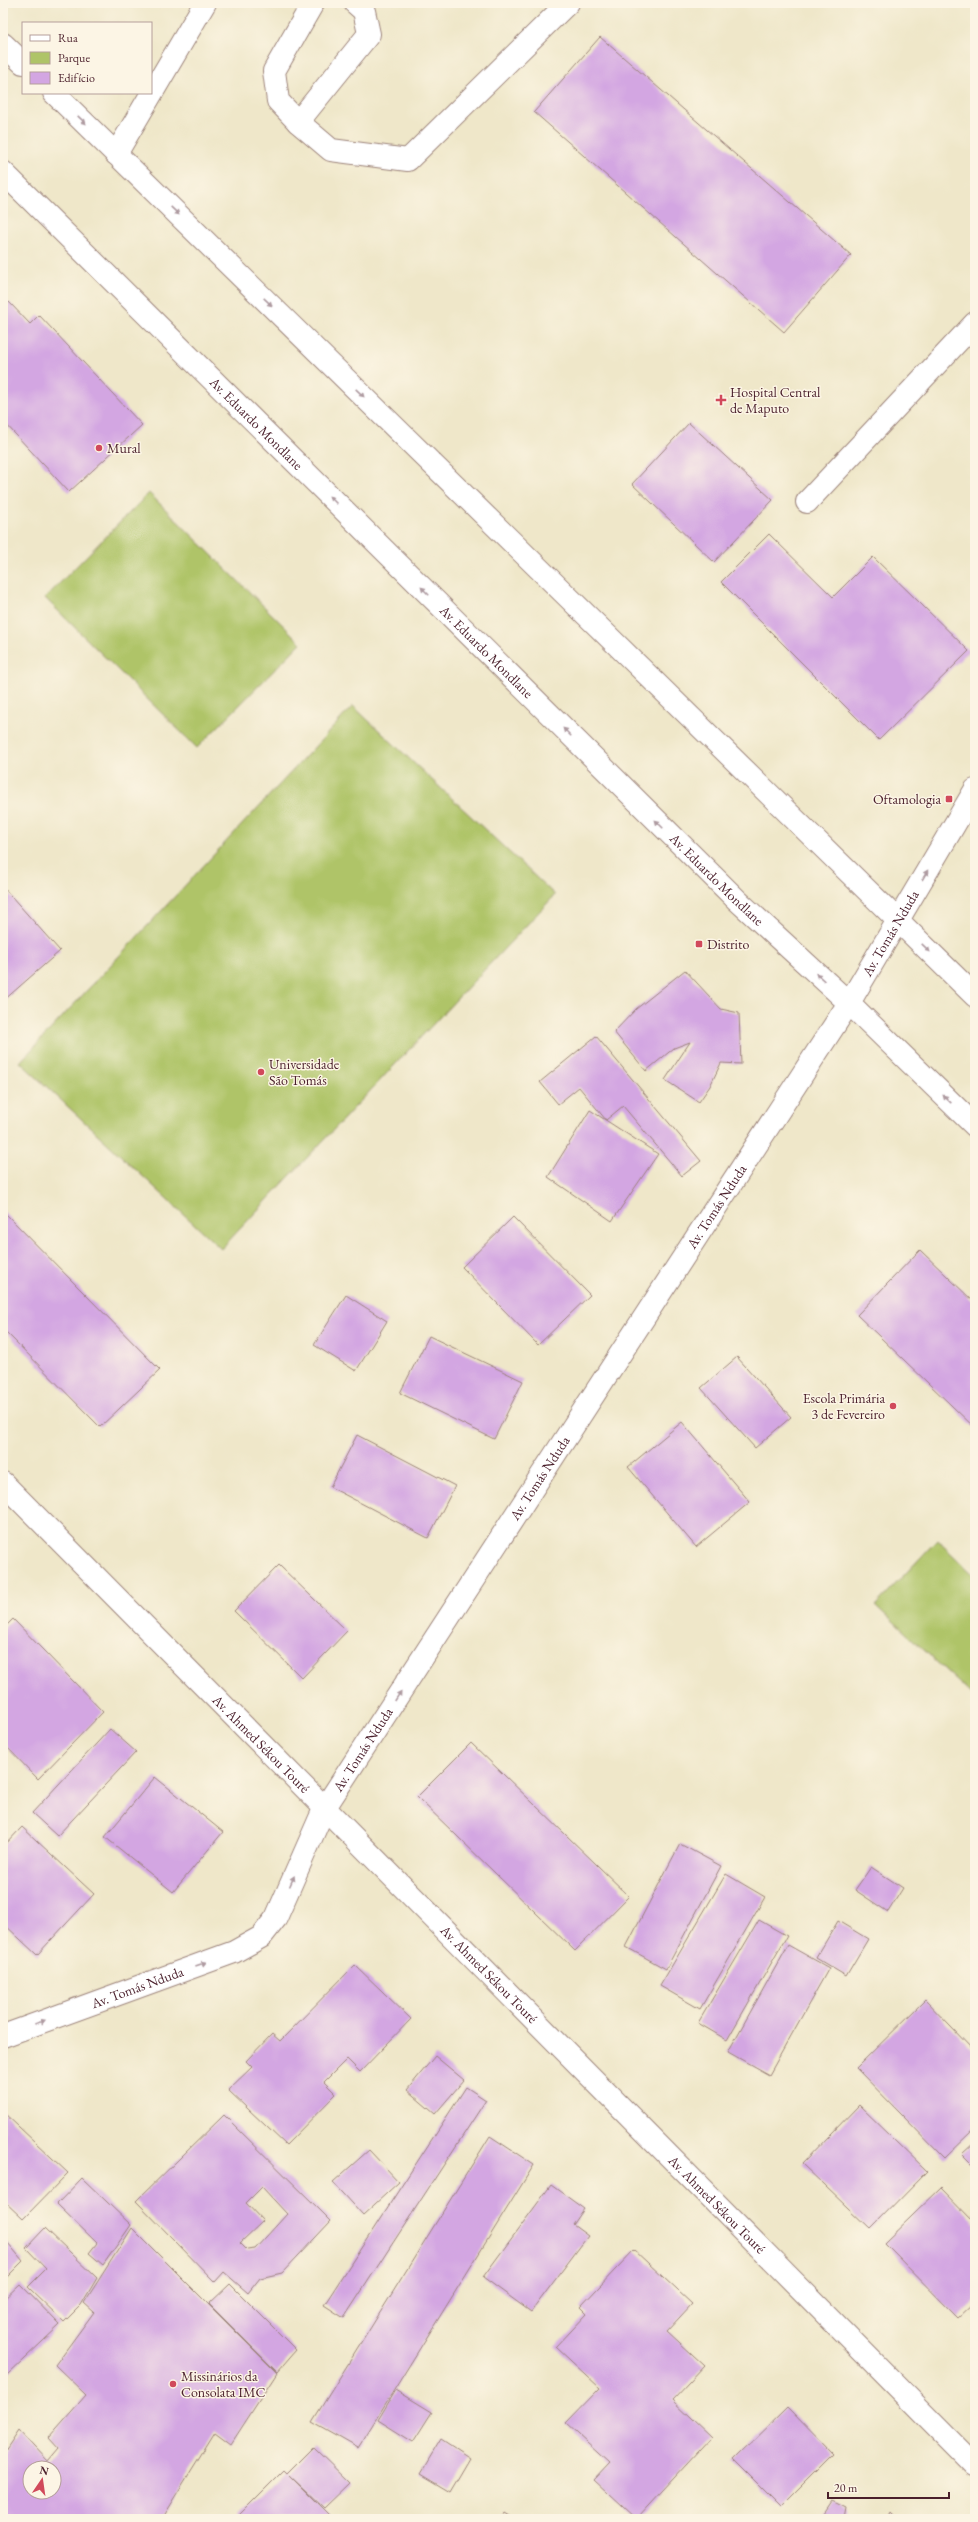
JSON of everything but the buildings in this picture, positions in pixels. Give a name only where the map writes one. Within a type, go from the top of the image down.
[{"type":"street","points":[[152,92],[204,3]]},
{"type":"street","points":[[313,3],[274,71],[278,101],[298,122],[331,150],[408,160],[568,3]]},
{"type":"street","points":[[298,122],[369,34],[364,11],[355,3]]},
{"type":"street","points":[[3,44],[22,62]]},
{"type":"street","points":[[55,94],[975,996]]},
{"type":"street","points":[[116,154],[151,94]]},
{"type":"street","name":"Av. Eduardo Mondlane","points":[[3,172],[736,900],[849,1003],[975,1126]]},
{"type":"street","points":[[807,502],[975,323]]},
{"type":"street","name":"Av. Tomás Nduda","points":[[3,2036],[234,1952],[261,1937],[276,1918],[324,1809],[849,1003],[975,790]]},
{"type":"street","name":"Av. Ahmed Sékou Touré","points":[[3,1483],[975,2465]]},
{"type":"green space","points":[[149,493],[301,643],[197,748],[45,598]]},
{"type":"green space","points":[[353,706],[555,895],[221,1249],[20,1062]]},
{"type":"green space","points":[[937,1540],[975,1576],[975,1698],[876,1605]]},
{"type":"place","name":"Hospital Central de Maputo","points":[[721,400]]},
{"type":"place","name":"Mural","points":[[99,448]]},
{"type":"place","name":"Oftamologia","points":[[949,799]]},
{"type":"place","name":"Distrito","points":[[699,944]]},
{"type":"place","name":"Universidade São Tomás","points":[[261,1072]]},
{"type":"place","name":"Escola Primária 3 de Fevereiro","points":[[893,1406]]},
{"type":"place","name":"Missinários da Consolata IMC","points":[[173,2384]]}]
